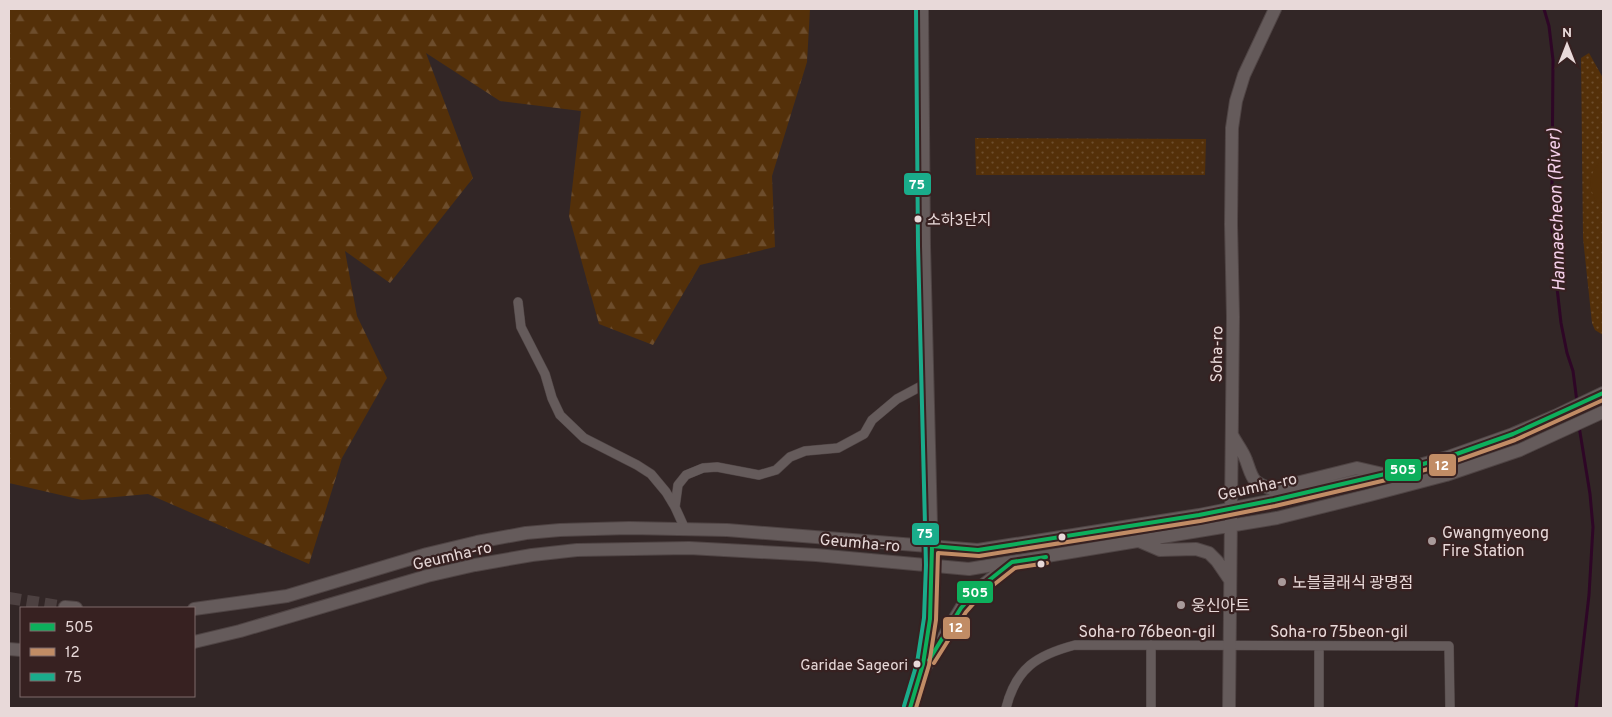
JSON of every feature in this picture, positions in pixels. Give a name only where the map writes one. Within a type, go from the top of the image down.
[{"type":"main road","points":[[910,708],[923,664],[930,619],[932,565],[924,219],[922,9]]},
{"type":"main road","name":"Soha-ro","points":[[1229,708],[1232,128],[1236,101],[1244,76],[1275,9]]},
{"type":"main road","name":"Geumha-ro","points":[[195,609],[220,607],[287,596],[427,554],[526,533],[560,530],[629,528],[727,530],[978,550],[1230,509],[1385,474],[1448,457],[1513,434],[1602,394]]},
{"type":"main road","name":"Geumha-ro","points":[[195,642],[240,631],[427,576],[522,556],[572,550],[689,548],[816,555],[969,569],[1139,542],[1287,515],[1446,475],[1520,450],[1603,412]]},
{"type":"main road","points":[[1231,434],[1246,459],[1250,475],[1259,484],[1272,489],[1357,468],[1385,474]]},
{"type":"main road","points":[[1139,542],[1160,550],[1196,549],[1209,553],[1230,580]]},
{"type":"main road","points":[[919,676],[961,608],[978,589],[1012,562]]},
{"type":"street","points":[[518,302],[521,326],[545,374],[552,398],[560,415],[584,438],[651,474],[666,492],[685,529]]},
{"type":"street","points":[[674,507],[678,485],[686,475],[702,468],[717,467],[759,476],[776,470],[790,457],[805,451],[838,448],[864,434],[872,420],[897,399],[927,383]]},
{"type":"street","name":"Soha-ro 76beon-gil","points":[[1006,708],[1012,687],[1020,675],[1033,663],[1053,651],[1075,645],[1229,645]]},
{"type":"street","points":[[1151,645],[1151,708]]},
{"type":"street","name":"Soha-ro 75beon-gil","points":[[1229,645],[1449,646],[1450,708]]},
{"type":"street","points":[[1319,646],[1319,708]]},
{"type":"green space","points":[[9,9],[810,9],[807,62],[772,176],[775,247],[700,265],[653,345],[599,324],[569,216],[581,111],[500,101],[426,53],[473,178],[390,283],[345,251],[357,316],[387,378],[342,458],[309,564],[148,494],[82,500],[9,483]]},
{"type":"green space","points":[[1589,53],[1603,78],[1603,335],[1595,330],[1592,323],[1583,238],[1581,58]]},
{"type":"green space","points":[[975,138],[1206,139],[1205,175],[976,175]]},
{"type":"green space","points":[[1603,158],[1603,214],[1592,192],[1591,179]]},
{"type":"waterway","name":"Hannaecheon (River)","points":[[1544,9],[1549,26],[1553,60],[1552,186],[1555,208],[1552,230],[1559,267],[1556,279],[1561,323],[1573,371],[1577,402]]},
{"type":"waterway","name":"Hannaecheon (River)","points":[[1576,708],[1589,595],[1593,527],[1590,494],[1579,426]]},
{"type":"tunnel","points":[[9,598],[65,607]]},
{"type":"transit line","name":"75","points":[[904,706],[917,663],[924,618],[926,565],[918,246],[916,9]]},
{"type":"transit line","name":"505","points":[[910,708],[923,664],[930,619],[932,546],[978,550],[1199,515],[1274,500],[1398,471],[1448,457],[1513,434],[1603,393]]},
{"type":"transit line","name":"12","points":[[916,708],[929,665],[936,620],[938,553],[979,556],[1200,521],[1275,506],[1450,463],[1515,440],[1603,400]]},
{"type":"transit line","name":"505","points":[[929,660],[961,608],[978,589],[1012,562],[1046,557]]},
{"type":"transit line","name":"12","points":[[934,663],[966,612],[982,594],[1015,568],[1047,563]]},
{"type":"place","name":"소하3단지","points":[[918,219]]},
{"type":"place","name":"Gwangmyeong Fire Station","points":[[1432,541]]},
{"type":"place","name":"노블클래식 광명점","points":[[1282,582]]},
{"type":"place","name":"웅신아트","points":[[1181,605]]},
{"type":"place","name":"Garidae Sageori","points":[[917,664]]}]
